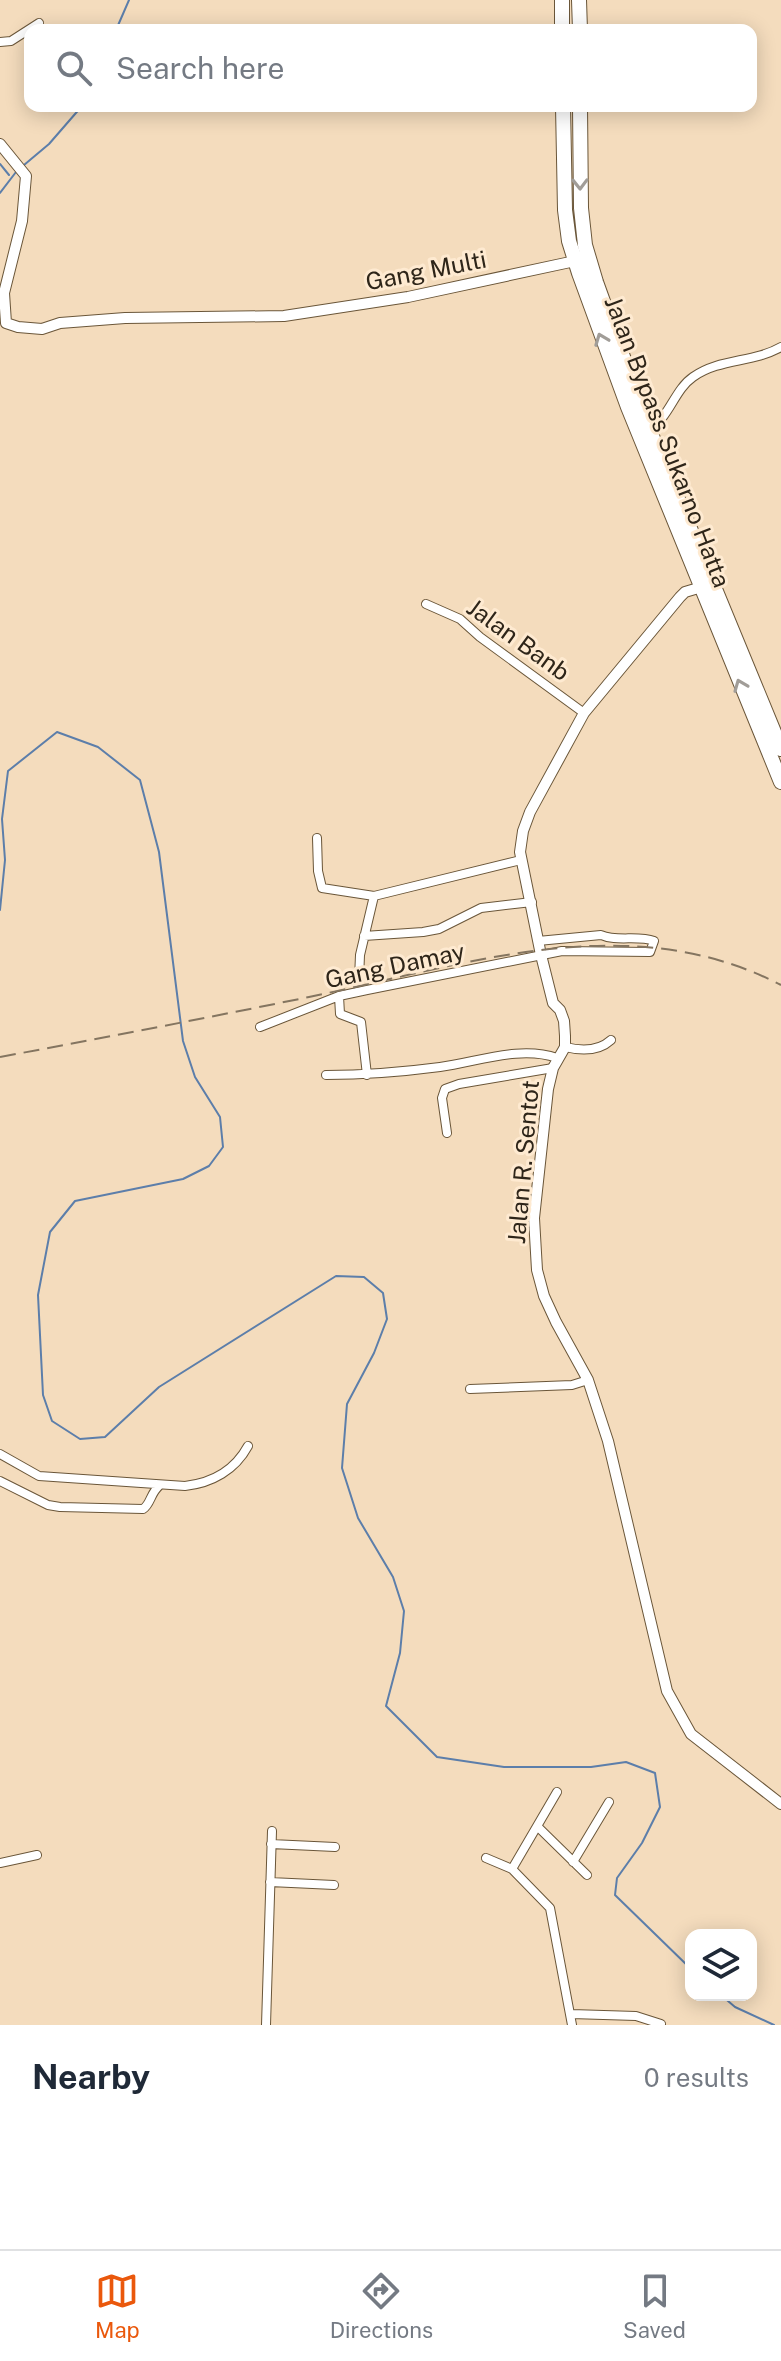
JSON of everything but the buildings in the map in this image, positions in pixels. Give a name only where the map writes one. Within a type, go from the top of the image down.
[{"type":"highway","points":[[562,0],[562,24]]},
{"type":"highway","points":[[579,0],[580,24]]},
{"type":"highway","name":"Jalan Bypass Sukarno Hatta","points":[[563,112],[565,210],[569,241],[597,328],[781,749]]},
{"type":"highway","name":"Jalan Bypass Sukarno Hatta","points":[[580,112],[581,208],[585,245],[649,429],[781,782]]},
{"type":"street","points":[[0,42],[11,41],[24,33]]},
{"type":"street","name":"Gang Multi","points":[[0,144],[26,176],[22,221],[4,293],[6,323],[18,327],[42,329],[60,323],[125,318],[284,316],[408,297],[575,261]]},
{"type":"street","points":[[649,429],[659,421],[679,389],[695,376],[727,361],[768,355],[781,347]]},
{"type":"street","points":[[611,1040],[601,1047],[584,1050],[565,1047],[564,1021],[553,1003],[541,955],[521,860],[521,844],[530,812],[584,713],[680,597],[685,592],[707,585]]},
{"type":"street","name":"Jalan Banb","points":[[426,604],[460,619],[584,713]]},
{"type":"street","points":[[317,838],[322,888],[374,896],[521,860]]},
{"type":"street","points":[[359,979],[364,936],[374,896]]},
{"type":"street","points":[[364,936],[423,932],[447,926],[481,908],[532,902]]},
{"type":"street","name":"Gang Damay","points":[[260,1027],[339,996],[541,955],[562,951],[645,953],[653,948],[653,939],[605,938],[601,935],[538,941]]},
{"type":"street","points":[[339,996],[340,1014],[361,1022],[367,1075]]},
{"type":"street","name":"Jalan R. Sentot","points":[[565,1047],[555,1063],[542,1134],[534,1218],[537,1270],[550,1309],[588,1380],[608,1441],[667,1691],[691,1734],[781,1804]]},
{"type":"street","points":[[326,1075],[367,1075],[440,1067],[533,1051],[555,1063]]},
{"type":"street","points":[[447,1133],[442,1098],[445,1089],[555,1063]]},
{"type":"street","points":[[470,1389],[572,1385],[588,1380]]},
{"type":"street","points":[[0,1454],[39,1476],[185,1486],[205,1484],[241,1459],[248,1446]]},
{"type":"street","points":[[0,1481],[48,1505],[136,1509],[147,1506],[152,1492],[161,1485]]},
{"type":"street","points":[[512,1869],[539,1828],[557,1792]]},
{"type":"street","points":[[573,1862],[609,1802]]},
{"type":"street","points":[[539,1828],[587,1875]]},
{"type":"street","points":[[266,2025],[272,1831]]},
{"type":"street","points":[[271,1844],[335,1847]]},
{"type":"street","points":[[0,1863],[37,1855]]},
{"type":"street","points":[[486,1858],[512,1869],[550,1908],[572,2025]]},
{"type":"street","points":[[270,1882],[334,1885]]},
{"type":"street","points":[[571,2014],[636,2016],[661,2024]]},
{"type":"waterway","points":[[119,24],[129,0]]},
{"type":"waterway","points":[[24,165],[49,144],[77,112]]},
{"type":"waterway","points":[[0,164],[9,175]]},
{"type":"waterway","points":[[0,193],[16,172]]},
{"type":"waterway","points":[[0,910],[5,860],[2,819],[8,771],[57,732],[98,747],[140,780],[159,852],[183,1041],[195,1077],[220,1117],[223,1147],[209,1166],[183,1179],[75,1201],[50,1232],[38,1295],[43,1395],[52,1421],[80,1439],[105,1437],[159,1387],[336,1276],[364,1277],[383,1293],[387,1319],[374,1353],[347,1404],[342,1468],[358,1518],[393,1577],[404,1611],[400,1653],[386,1706],[437,1757],[504,1767],[591,1767],[626,1762],[655,1773],[660,1807],[642,1843],[617,1878],[615,1895],[685,1963]]},
{"type":"waterway","points":[[728,2001],[774,2025]]},
{"type":"railway","points":[[0,1057],[270,1005],[487,958],[546,949],[606,946],[665,949],[723,962],[781,985]]}]
